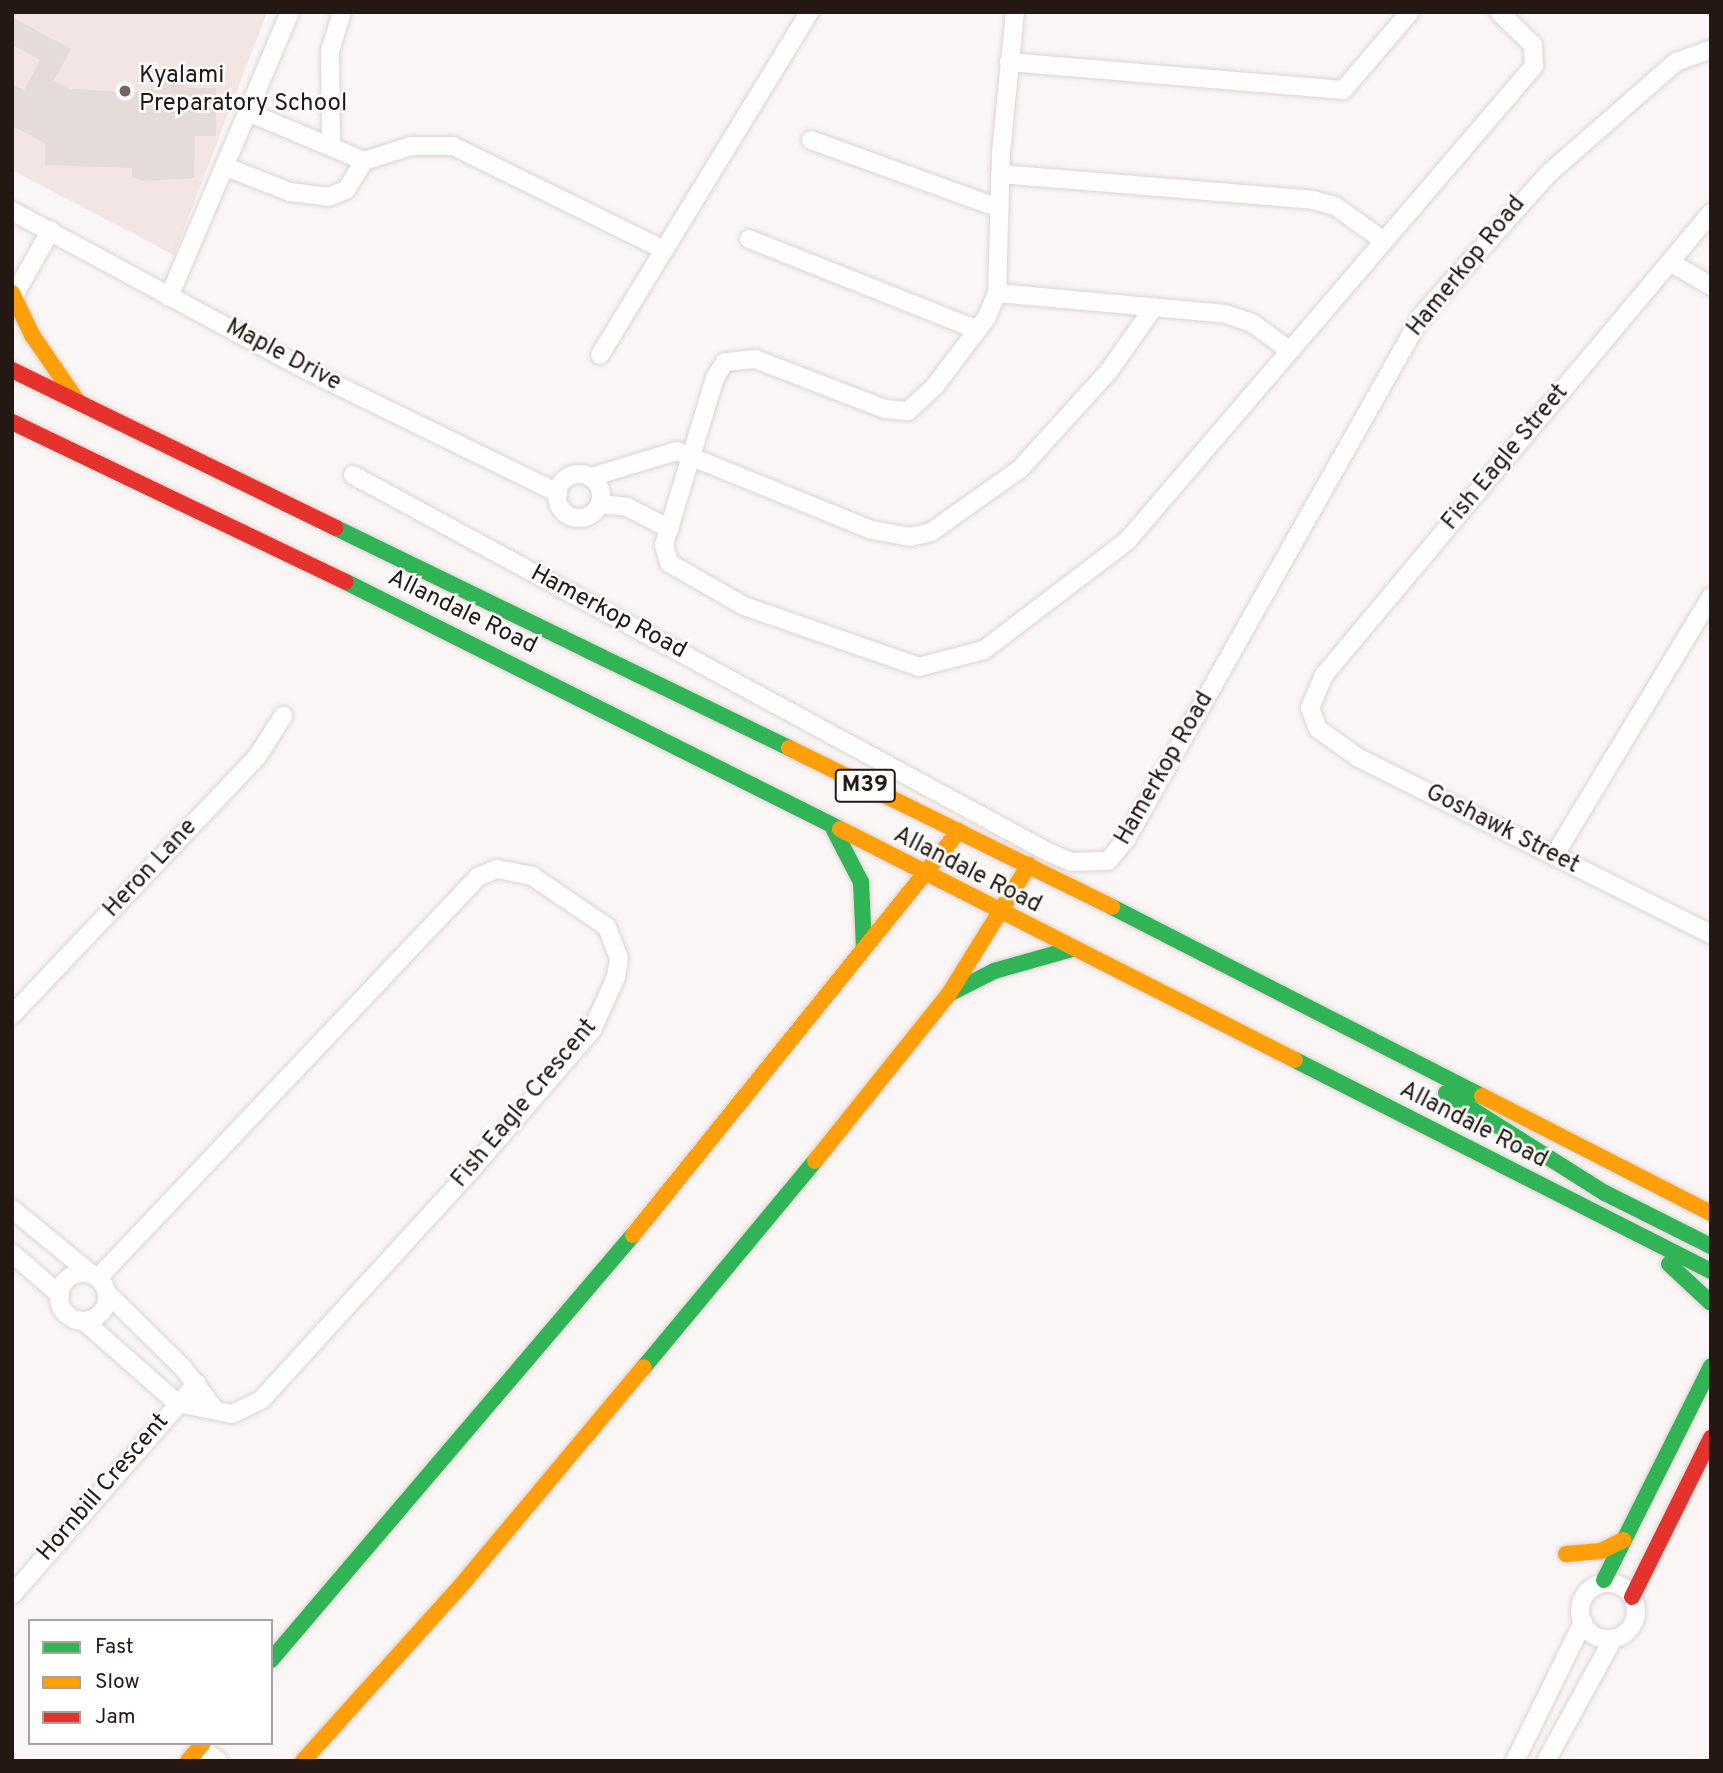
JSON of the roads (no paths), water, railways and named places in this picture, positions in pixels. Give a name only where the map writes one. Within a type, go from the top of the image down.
[{"type":"main road","points":[[14,295],[32,335],[79,404]]},
{"type":"main road","name":"Allandale Road","points":[[12,370],[959,831],[1711,1213]]},
{"type":"main road","name":"Allandale Road","points":[[12,422],[439,626],[834,830],[1711,1271]]},
{"type":"main road","points":[[834,830],[861,882],[864,947]]},
{"type":"main road","points":[[273,1658],[692,1165],[959,831]]},
{"type":"main road","points":[[303,1761],[315,1754],[464,1582],[763,1226],[948,994],[1029,866]]},
{"type":"main road","points":[[948,994],[1013,964],[1072,949]]},
{"type":"main road","points":[[1377,1043],[1492,1126],[1605,1193],[1711,1246]]},
{"type":"main road","points":[[1568,1200],[1684,1274],[1711,1303]]},
{"type":"main road","points":[[1604,1580],[1711,1366]]},
{"type":"main road","points":[[1632,1597],[1711,1438]]},
{"type":"main road","points":[[1566,1554],[1601,1551],[1624,1539]]},
{"type":"main road","points":[[188,1761],[202,1745]]},
{"type":"street","points":[[169,297],[250,113],[290,12]]},
{"type":"street","points":[[331,146],[330,51],[342,12]]},
{"type":"street","points":[[600,355],[809,12]]},
{"type":"street","points":[[1015,12],[1000,174],[997,293],[978,330],[908,411],[885,409],[755,359],[731,359],[715,378],[664,545],[669,563],[744,606],[919,667],[968,657],[1113,555],[1534,66],[1533,46],[1499,12]]},
{"type":"street","points":[[1009,62],[1343,90],[1410,12]]},
{"type":"street","name":"Hamerkop Road","points":[[353,475],[1059,858],[1108,861],[1122,845],[1422,315],[1548,174],[1676,62],[1711,49]]},
{"type":"street","points":[[250,113],[364,161]]},
{"type":"street","points":[[811,139],[999,208]]},
{"type":"street","points":[[226,167],[318,198],[342,193],[364,161],[411,146],[453,145],[664,250]]},
{"type":"street","points":[[1000,174],[1313,200],[1335,206],[1384,241]]},
{"type":"street","name":"Maple Drive","points":[[12,211],[169,297],[558,493]]},
{"type":"street","name":"Fish Eagle Street","points":[[1310,708],[1324,675],[1711,213]]},
{"type":"street","points":[[14,295],[51,230]]},
{"type":"street","points":[[750,239],[978,330]]},
{"type":"street","points":[[1670,262],[1711,286]]},
{"type":"street","points":[[997,293],[1236,316],[1289,350]]},
{"type":"street","points":[[591,478],[600,489],[600,504],[585,518],[571,517],[560,508],[558,493],[569,477],[591,478],[664,452],[691,456],[872,530],[901,537],[931,532],[1020,469],[1109,370],[1154,307]]},
{"type":"street","points":[[600,504],[627,507],[670,529]]},
{"type":"street","points":[[1554,856],[1711,597]]},
{"type":"street","name":"Goshawk Street","points":[[1310,708],[1318,729],[1342,748],[1711,934]]},
{"type":"street","name":"Heron Lane","points":[[12,1016],[257,757],[283,716]]},
{"type":"street","name":"Fish Eagle Crescent","points":[[99,1282],[478,877],[497,869],[532,876],[607,928],[619,958],[616,977],[592,1030],[261,1399],[237,1413],[214,1407],[177,1403]]},
{"type":"street","points":[[12,1209],[99,1282],[197,1382],[214,1407]]},
{"type":"street","points":[[12,1252],[60,1295],[63,1310],[83,1321],[177,1403]]},
{"type":"street","points":[[60,1295],[74,1275],[99,1282]]},
{"type":"street","points":[[83,1321],[99,1315],[99,1282]]},
{"type":"street","name":"Hornbill Crescent","points":[[12,1595],[197,1382]]},
{"type":"street","points":[[1515,1761],[1583,1622],[1585,1595],[1604,1580],[1632,1597],[1634,1623],[1614,1639],[1546,1761]]},
{"type":"street","points":[[1583,1622],[1596,1636],[1614,1639]]},
{"type":"street","points":[[202,1745],[218,1761]]},
{"type":"place","name":"Kyalami Preparatory School","points":[[125,91]]}]
